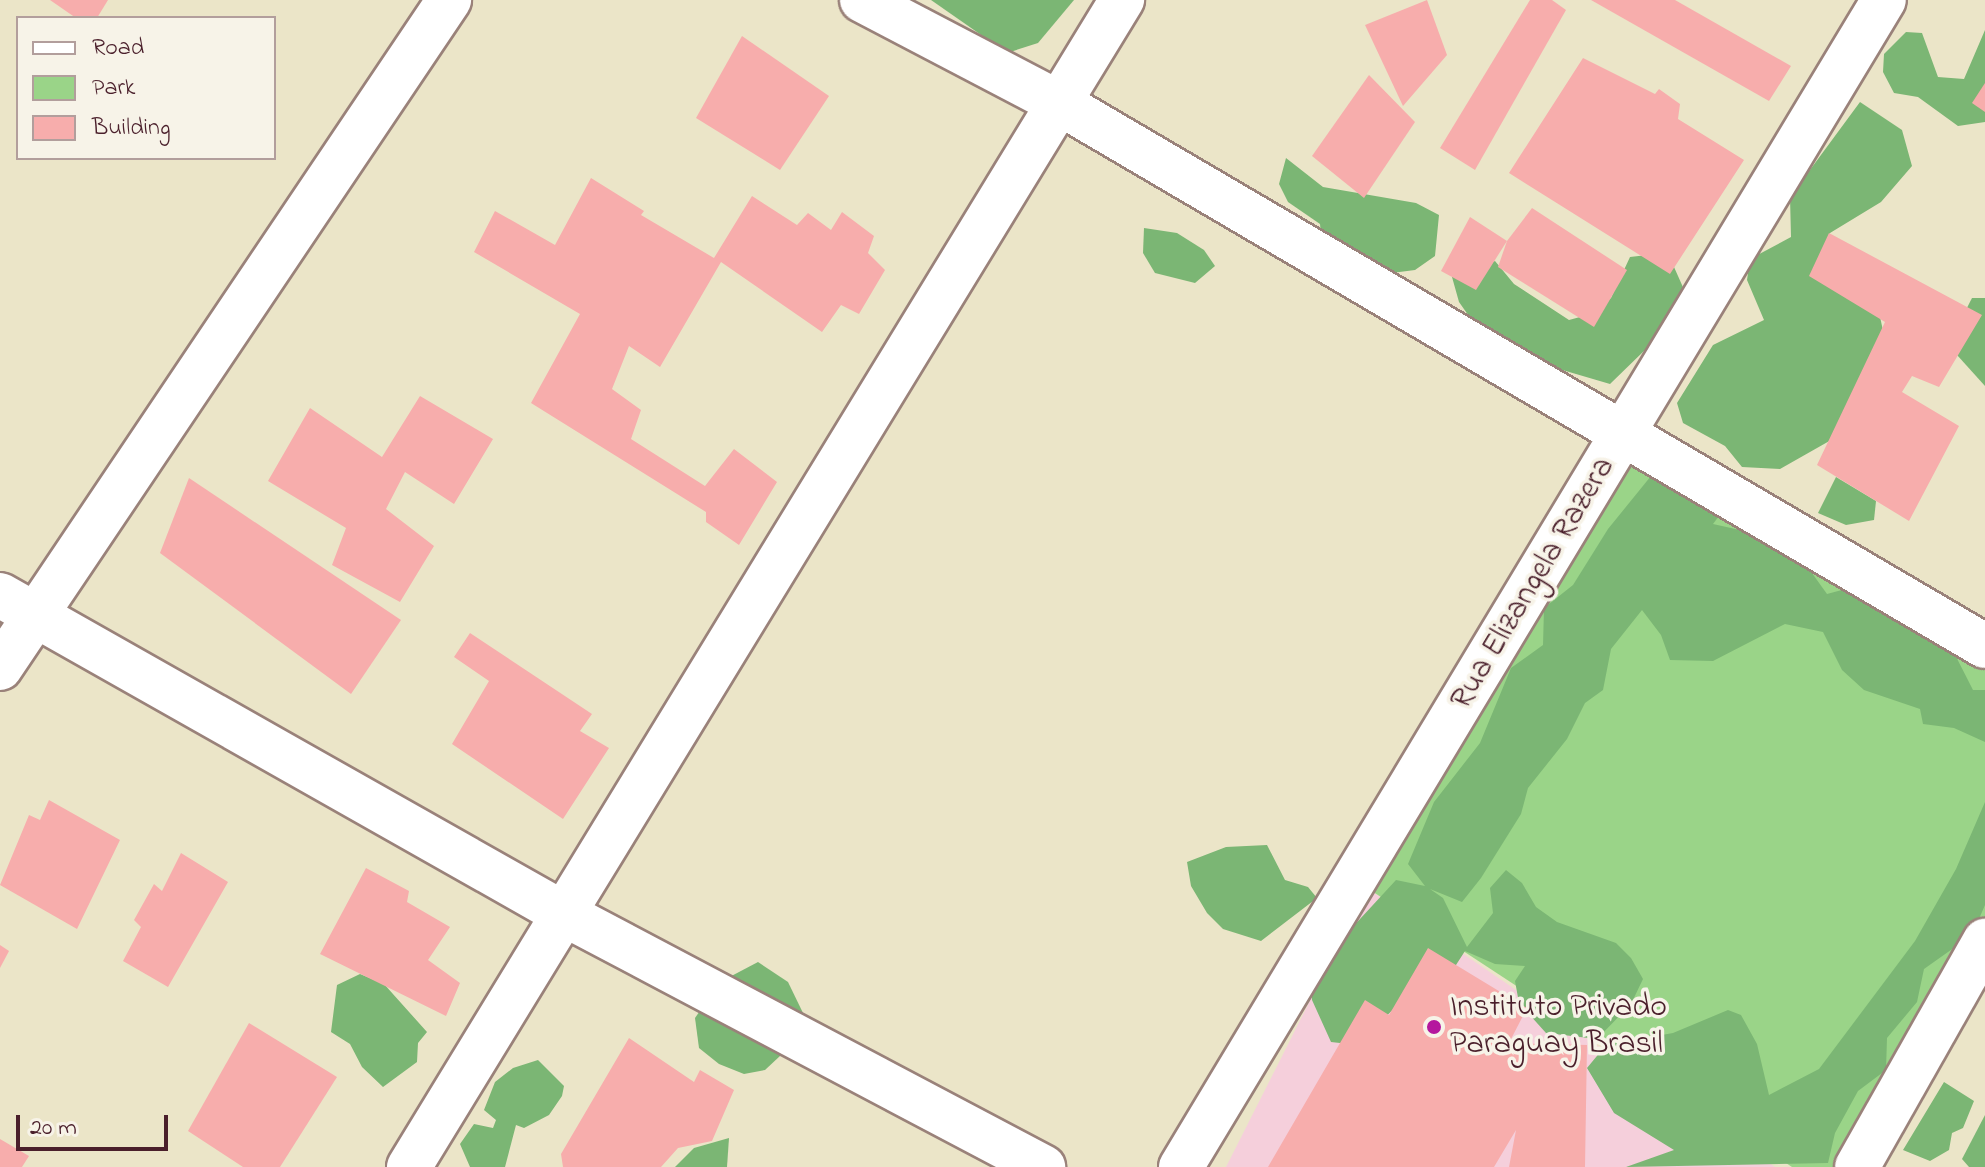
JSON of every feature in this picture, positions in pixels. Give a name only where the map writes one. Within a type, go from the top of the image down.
[{"type":"street","points":[[0,668],[18,606],[449,0]]},
{"type":"street","points":[[862,0],[1061,104],[1627,431],[1985,646]]},
{"type":"street","points":[[409,1167],[1122,0]]},
{"type":"street","name":"Rua Elizangela Razera","points":[[1181,1167],[1884,0]]},
{"type":"street","points":[[18,606],[564,914],[1043,1167]]},
{"type":"street","points":[[1857,1167],[1985,941]]},
{"type":"shaded area","name":"Instituto Privado Paraguay Brasil","points":[[1367,888],[1775,1167],[1226,1167]]},
{"type":"green space","points":[[931,0],[1074,0],[1038,43],[1007,53]]},
{"type":"green space","points":[[1985,30],[1985,122],[1958,126],[1918,97],[1894,93],[1883,72],[1884,54],[1906,32],[1922,33],[1938,77],[1964,79]]},
{"type":"green space","points":[[1860,102],[1902,130],[1912,166],[1881,202],[1830,233],[1825,262],[1879,312],[1885,340],[1847,431],[1780,469],[1742,467],[1725,446],[1683,423],[1677,403],[1713,345],[1764,320],[1747,280],[1750,259],[1791,237],[1790,197]]},
{"type":"green space","points":[[1286,158],[1323,187],[1416,203],[1439,215],[1435,256],[1415,270],[1376,275],[1321,235],[1320,224],[1288,202],[1279,184]]},
{"type":"green space","points":[[1144,228],[1177,233],[1204,250],[1215,266],[1195,283],[1155,273],[1143,253]]},
{"type":"green space","points":[[1656,254],[1674,267],[1686,294],[1682,314],[1610,384],[1559,369],[1478,329],[1459,302],[1452,277],[1495,261],[1514,284],[1569,320],[1591,314],[1611,298],[1630,257]]},
{"type":"green space","points":[[1972,298],[1985,298],[1985,386],[1948,345]]},
{"type":"green space","points":[[1627,431],[1985,646],[1985,941],[1857,1167],[1792,1167],[1355,880]]},
{"type":"green space","points":[[1651,476],[1725,508],[1713,524],[1789,541],[1827,594],[1853,587],[1946,637],[1973,690],[1985,690],[1985,742],[1954,728],[1923,724],[1920,709],[1864,690],[1842,670],[1823,632],[1785,624],[1713,661],[1670,660],[1661,635],[1642,610],[1611,649],[1603,690],[1585,703],[1567,739],[1528,788],[1521,814],[1481,878],[1462,902],[1430,889],[1443,898],[1467,947],[1493,913],[1490,888],[1506,870],[1522,883],[1536,907],[1557,922],[1616,943],[1631,958],[1643,979],[1631,1004],[1597,1039],[1546,1033],[1519,1003],[1515,981],[1525,966],[1495,964],[1465,951],[1456,965],[1428,974],[1358,1045],[1331,1042],[1312,1000],[1312,971],[1396,880],[1425,886],[1408,864],[1434,802],[1480,743],[1511,668],[1543,645],[1544,608],[1573,585],[1608,529]]},
{"type":"green space","points":[[1836,477],[1876,501],[1874,520],[1846,525],[1818,513]]},
{"type":"green space","points":[[1985,802],[1985,905],[1972,935],[1924,969],[1917,1002],[1887,1038],[1886,1070],[1858,1091],[1835,1133],[1828,1163],[1626,1167],[1674,1150],[1614,1113],[1587,1068],[1606,1045],[1673,1033],[1728,1010],[1741,1015],[1757,1044],[1769,1095],[1819,1069],[1915,941],[1956,869]]},
{"type":"green space","points":[[1267,845],[1285,880],[1308,887],[1317,898],[1261,941],[1223,929],[1207,913],[1191,886],[1187,862],[1226,847]]},
{"type":"green space","points":[[758,962],[788,982],[803,1013],[780,1056],[765,1070],[744,1074],[719,1064],[699,1048],[695,1018],[720,982]]},
{"type":"green space","points":[[360,974],[384,984],[427,1032],[418,1043],[417,1062],[383,1087],[362,1067],[350,1044],[331,1032],[337,985]]},
{"type":"green space","points":[[538,1060],[564,1086],[562,1096],[549,1115],[524,1128],[516,1125],[505,1167],[470,1167],[460,1144],[474,1124],[493,1128],[496,1120],[484,1110],[495,1082],[513,1068]]},
{"type":"green space","points":[[1944,1082],[1974,1101],[1963,1128],[1952,1133],[1949,1150],[1930,1161],[1903,1150]]},
{"type":"green space","points":[[1985,1115],[1985,1167],[1969,1167],[1962,1159]]},
{"type":"green space","points":[[729,1138],[727,1167],[675,1167],[694,1148]]},
{"type":"building","points":[[50,0],[108,0],[98,16],[73,16]]},
{"type":"building","points":[[1427,0],[1447,55],[1403,106],[1365,25]]},
{"type":"building","points":[[1530,0],[1552,0],[1566,10],[1475,170],[1440,148]]},
{"type":"building","points":[[1591,0],[1675,0],[1791,66],[1769,101]]},
{"type":"building","points":[[742,36],[829,96],[780,170],[696,118]]},
{"type":"building","points":[[1583,58],[1655,94],[1659,89],[1680,104],[1678,119],[1744,160],[1670,274],[1509,173]]},
{"type":"building","points":[[1369,75],[1415,122],[1364,198],[1312,156]]},
{"type":"building","points":[[1985,83],[1985,112],[1972,103]]},
{"type":"building","points":[[591,178],[644,211],[641,215],[714,258],[752,196],[797,225],[808,213],[831,230],[842,212],[874,236],[868,253],[885,270],[859,314],[841,305],[822,332],[721,262],[660,367],[629,346],[612,389],[641,410],[631,439],[705,486],[734,449],[777,482],[739,545],[706,522],[706,512],[531,403],[580,314],[474,252],[495,211],[555,245]]},
{"type":"building","points":[[1532,208],[1627,270],[1594,327],[1498,267],[1507,241]]},
{"type":"building","points":[[1470,217],[1507,241],[1476,290],[1441,271]]},
{"type":"building","points":[[1829,233],[1982,315],[1939,387],[1912,376],[1902,392],[1959,426],[1909,521],[1817,465],[1885,322],[1809,276]]},
{"type":"building","points":[[420,396],[493,439],[454,504],[405,472],[386,509],[434,546],[400,602],[332,565],[346,528],[268,481],[310,408],[382,457]]},
{"type":"building","points":[[189,478],[401,620],[351,694],[160,553]]},
{"type":"building","points":[[470,633],[592,714],[580,731],[609,748],[563,819],[452,744],[489,681],[454,657]]},
{"type":"building","points":[[49,800],[120,840],[77,929],[0,885],[29,815],[40,820]]},
{"type":"building","points":[[181,853],[228,882],[168,987],[123,961],[141,927],[134,920],[154,884],[162,891]]},
{"type":"building","points":[[366,868],[409,891],[407,902],[450,927],[428,960],[460,983],[446,1016],[320,954]]},
{"type":"building","points":[[0,945],[9,951],[0,968]]},
{"type":"building","points":[[1428,948],[1527,1008],[1509,1043],[1587,1045],[1585,1167],[1509,1167],[1516,1130],[1494,1167],[1268,1167],[1365,1000],[1389,1015]]},
{"type":"building","points":[[249,1023],[337,1077],[280,1167],[243,1167],[188,1131]]},
{"type":"building","points":[[629,1038],[694,1082],[700,1070],[734,1090],[712,1141],[678,1148],[661,1167],[563,1167],[561,1154]]},
{"type":"building","points":[[0,1139],[29,1156],[22,1167],[0,1167]]},
{"type":"place","name":"Instituto Privado Paraguay Brasil","points":[[1434,1027]]}]
